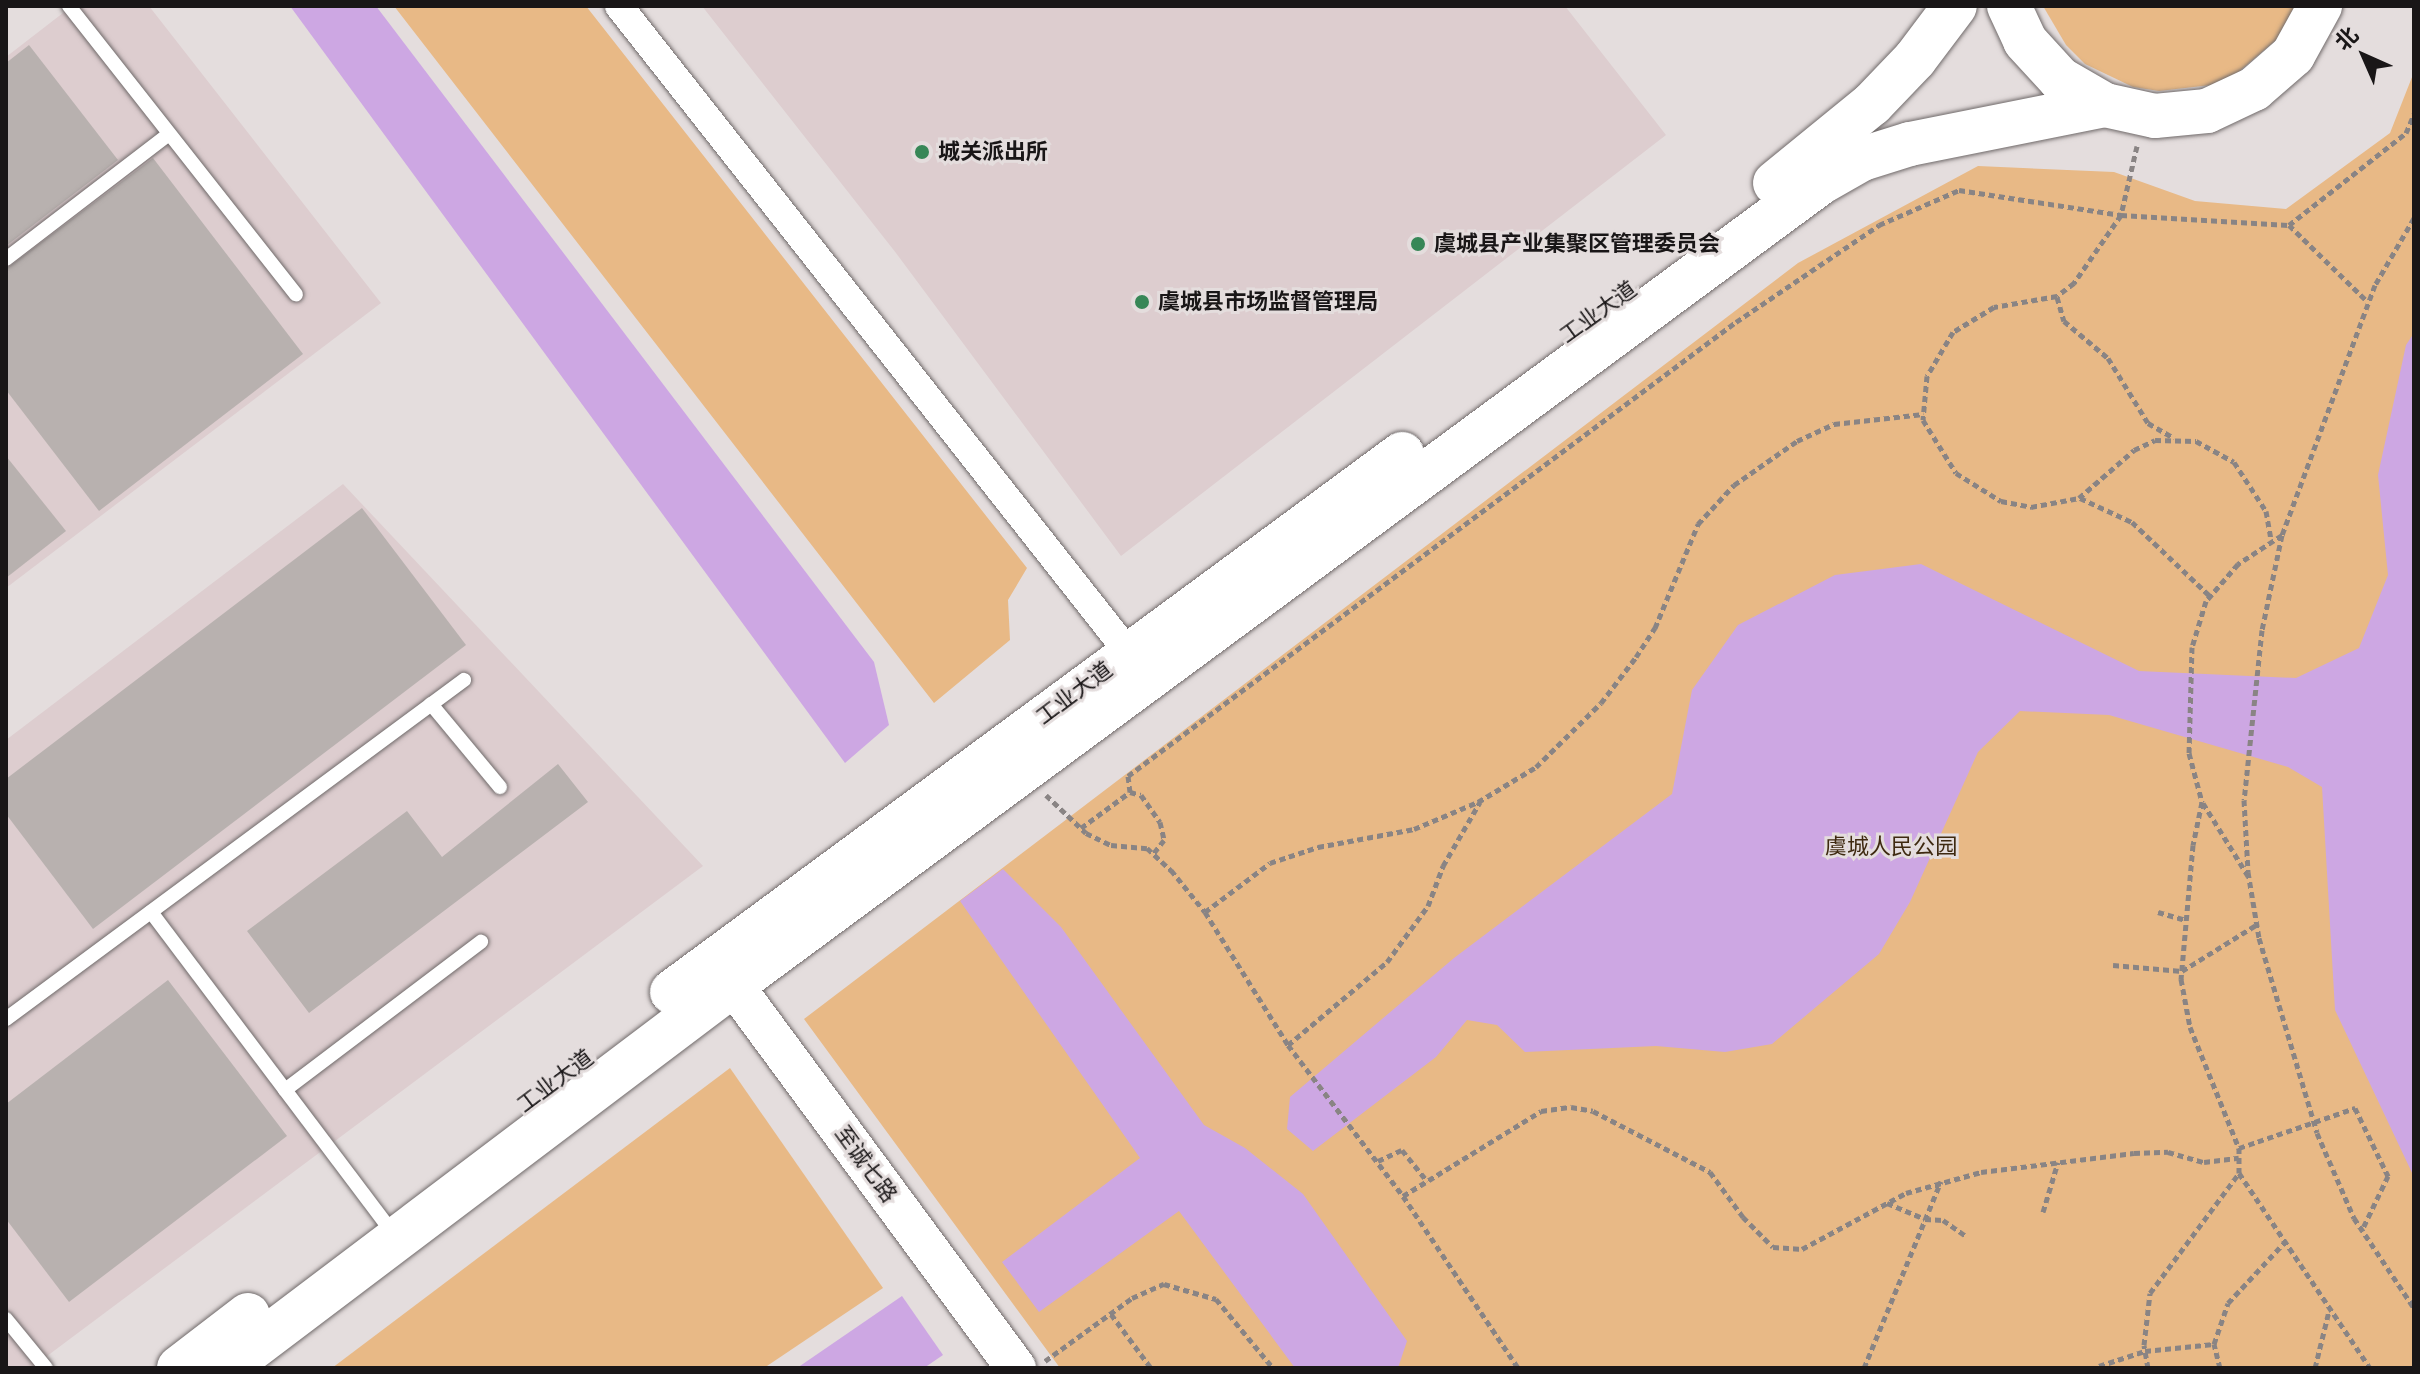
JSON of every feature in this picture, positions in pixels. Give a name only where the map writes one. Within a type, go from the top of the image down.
[{"type":"main road","name":"工业大道","points":[[179,1368],[389,1226],[724,972],[1128,652],[1801,164],[1872,104],[1915,59],[1955,6]]},
{"type":"main road","points":[[2009,6],[2041,62],[2070,87],[2123,110]]},
{"type":"main road","points":[[724,972],[1022,771],[1820,183],[1862,159],[1910,144],[2123,110],[2207,111],[2254,89],[2293,55],[2321,7]]},
{"type":"main road","name":"至诚七路","points":[[724,972],[1016,1368]]},
{"type":"main road","points":[[226,1368],[389,1226]]},
{"type":"street","points":[[619,6],[1128,652]]},
{"type":"lane","points":[[69,6],[296,294]]},
{"type":"lane","points":[[6,259],[169,134]]},
{"type":"lane","points":[[6,1019],[464,680]]},
{"type":"lane","points":[[431,704],[500,787]]},
{"type":"lane","points":[[151,912],[389,1226]]},
{"type":"lane","points":[[285,1090],[481,942]]},
{"type":"lane","points":[[6,1319],[46,1368]]},
{"type":"path","points":[[2123,110],[2121,215],[2074,283],[2057,296],[1994,307],[1953,332],[1927,376],[1923,414],[1956,473],[2001,501],[2031,507],[2079,498],[2134,450],[2175,438]]},
{"type":"path","points":[[2289,225],[2406,133],[2414,114]]},
{"type":"path","points":[[2406,133],[2414,139]]},
{"type":"path","points":[[1130,792],[1128,776],[1736,322],[1879,225],[1959,190],[2121,215],[2289,225],[2368,302]]},
{"type":"path","points":[[2414,218],[2368,302],[2282,535],[2262,630],[2246,768],[2248,878],[2256,925],[2314,1124],[2362,1230],[2414,1308]]},
{"type":"path","points":[[2057,296],[2064,321],[2108,358],[2148,423],[2175,438],[2196,441],[2234,462],[2266,511],[2271,539]]},
{"type":"path","points":[[1205,912],[1270,863],[1318,847],[1414,829],[1483,799],[1536,767],[1601,703],[1655,628],[1698,524],[1734,485],[1797,441],[1834,424],[1923,414]]},
{"type":"path","points":[[2079,498],[2132,522],[2210,596]]},
{"type":"path","points":[[2248,878],[2202,802],[2189,753],[2192,647],[2210,596],[2238,564],[2271,539],[2282,535]]},
{"type":"path","points":[[1022,771],[1081,828],[1111,845],[1147,848],[1205,912],[1288,1045],[1403,1196],[1518,1368]]},
{"type":"path","points":[[1081,828],[1130,792]]},
{"type":"path","points":[[1130,792],[1141,795],[1160,822],[1164,840],[1153,854]]},
{"type":"path","points":[[1288,1045],[1387,962],[1428,906],[1443,866],[1483,799]]},
{"type":"path","points":[[2202,802],[2182,971],[2190,1027],[2239,1148],[2239,1173],[2370,1368]]},
{"type":"path","points":[[2158,912],[2186,920]]},
{"type":"path","points":[[2113,965],[2182,971],[2256,925]]},
{"type":"path","points":[[1403,1196],[1541,1111],[1571,1107],[1606,1117],[1710,1172],[1743,1217],[1773,1247],[1802,1249],[1886,1203],[1941,1181],[2058,1162],[2168,1152],[2204,1162],[2239,1158]]},
{"type":"path","points":[[2239,1148],[2355,1108],[2388,1176],[2362,1230]]},
{"type":"path","points":[[1377,1162],[1402,1150],[1427,1181]]},
{"type":"path","points":[[2043,1212],[2058,1162]]},
{"type":"path","points":[[2148,1368],[2145,1351],[2150,1293],[2239,1173]]},
{"type":"path","points":[[1864,1368],[1941,1181]]},
{"type":"path","points":[[1886,1203],[1925,1219],[1943,1220],[1966,1236]]},
{"type":"path","points":[[2220,1368],[2214,1344],[2228,1303],[2284,1243]]},
{"type":"path","points":[[1034,1368],[1111,1314],[1164,1284],[1182,1286],[1216,1299],[1273,1368]]},
{"type":"path","points":[[2315,1368],[2329,1310]]},
{"type":"path","points":[[1111,1314],[1151,1368]]},
{"type":"path","points":[[2099,1366],[2145,1351],[2214,1344]]},
{"type":"shaded area","points":[[72,6],[149,6],[381,303],[6,588],[6,57]]},
{"type":"shaded area","points":[[290,6],[376,6],[874,662],[889,725],[845,763]]},
{"type":"shaded area","points":[[702,6],[1565,6],[1666,135],[1121,556],[896,253]]},
{"type":"shaded area","points":[[2414,333],[2414,1177],[2335,1010],[2322,787],[2288,767],[2109,715],[2020,711],[1978,752],[1910,902],[1879,954],[1772,1044],[1725,1052],[1656,1046],[1525,1052],[1497,1025],[1467,1020],[1436,1057],[1313,1151],[1287,1129],[1290,1097],[1454,958],[1672,794],[1692,690],[1738,625],[1835,575],[1921,564],[2139,671],[2296,678],[2359,648],[2388,575],[2378,475],[2406,345]]},
{"type":"shaded area","points":[[343,484],[703,866],[31,1368],[6,1368],[6,740]]},
{"type":"shaded area","points":[[1003,869],[1061,927],[1204,1125],[1245,1148],[1303,1194],[1407,1341],[1398,1368],[1295,1368],[1179,1211],[1039,1312],[1002,1262],[1140,1158],[960,901]]},
{"type":"shaded area","points":[[902,1296],[943,1355],[924,1368],[797,1368]]},
{"type":"green space","points":[[394,6],[586,6],[1027,568],[1008,600],[1010,640],[934,703]]},
{"type":"green space","points":[[2043,6],[2295,6],[2276,40],[2236,74],[2211,85],[2159,91],[2133,87],[2085,64],[2066,45]]},
{"type":"green space","name":"虞城人民公园","points":[[2414,72],[2414,1368],[1060,1368],[804,1019],[1798,263],[1978,166],[2114,172],[2195,201],[2286,209],[2390,133]]},
{"type":"green space","points":[[730,1068],[883,1288],[764,1368],[332,1368]]},
{"type":"building","points":[[29,45],[118,160],[6,246],[6,63]]},
{"type":"building","points":[[153,158],[303,354],[99,511],[6,390],[6,269]]},
{"type":"building","points":[[6,456],[66,531],[6,578]]},
{"type":"building","points":[[362,508],[466,645],[93,929],[6,814],[6,779]]},
{"type":"building","points":[[558,764],[588,802],[309,1013],[247,931],[407,811],[442,857]]},
{"type":"building","points":[[168,980],[287,1136],[69,1302],[6,1219],[6,1104]]},
{"type":"place","name":"城关派出所","points":[[922,152]]},
{"type":"place","name":"虞城县产业集聚区管理委员会","points":[[1418,244]]},
{"type":"place","name":"虞城县市场监督管理局","points":[[1142,302]]}]
